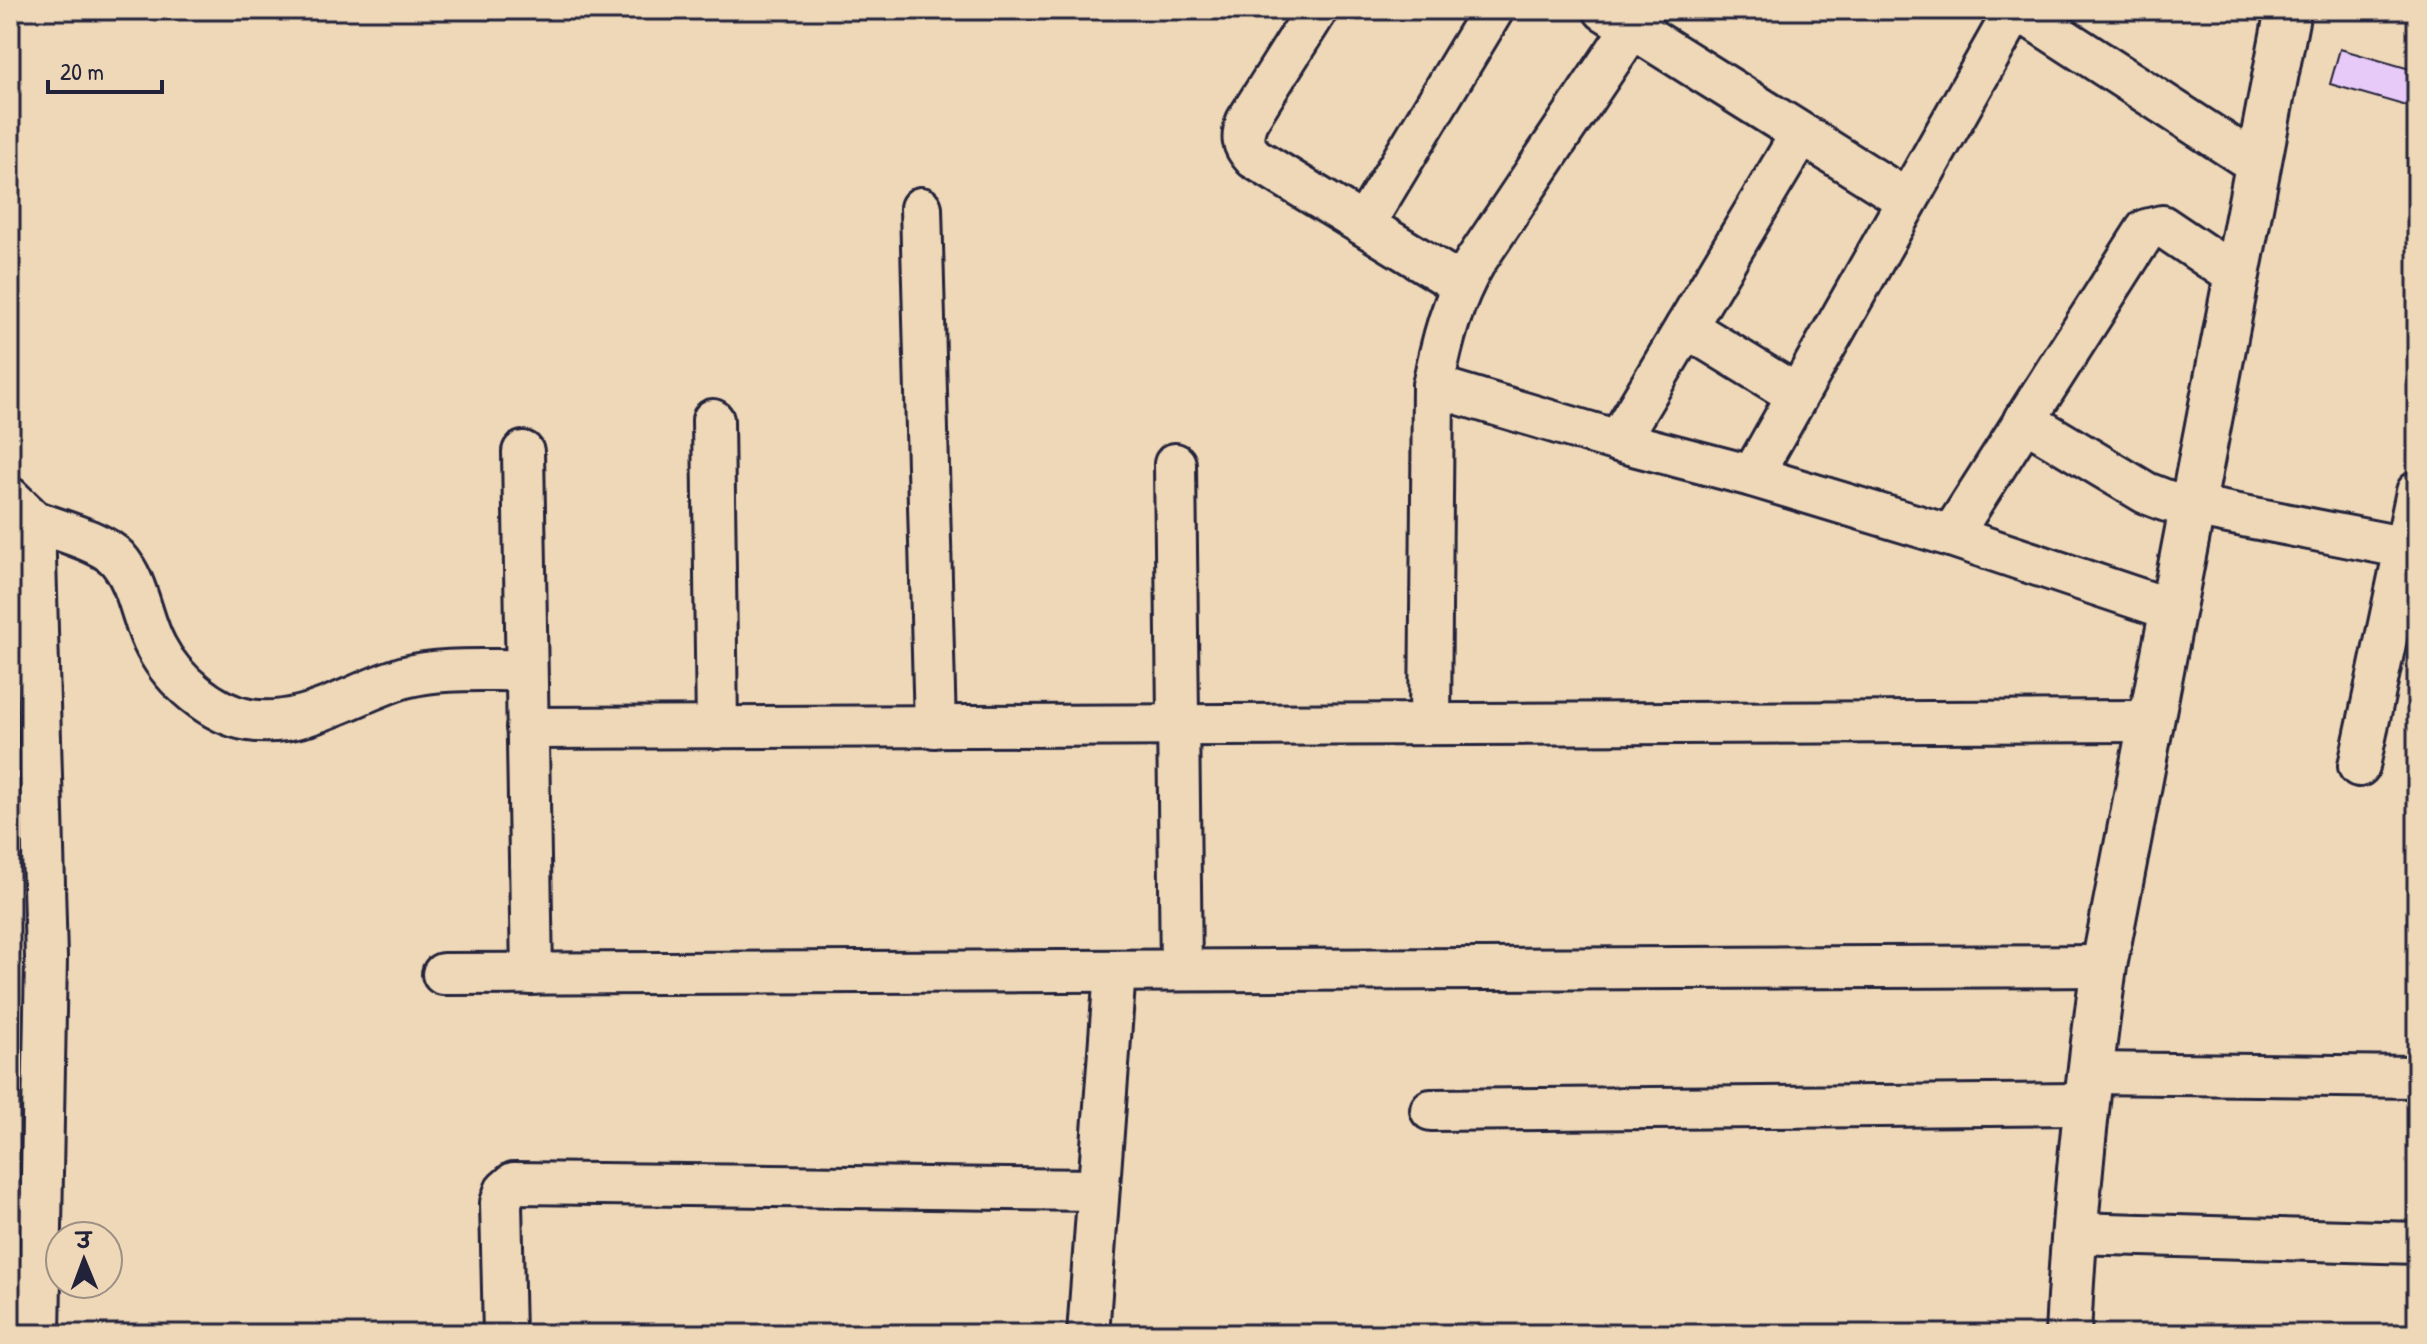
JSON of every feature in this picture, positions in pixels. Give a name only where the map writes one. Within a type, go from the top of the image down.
[{"type":"street","points":[[1317,10],[1247,121],[1242,135],[1244,147],[1254,158],[1462,285]]},
{"type":"street","points":[[1364,224],[1493,10]]},
{"type":"street","points":[[1752,476],[2017,10],[2258,165]]},
{"type":"street","points":[[2068,1334],[2073,1233],[2087,1089],[2104,966],[2288,10]]},
{"type":"street","points":[[1430,724],[1433,386],[1443,333],[1462,285],[1627,16],[1801,134],[1907,200]]},
{"type":"street","points":[[1618,441],[1801,134]]},
{"type":"street","points":[[921,208],[935,727]]},
{"type":"street","points":[[1951,536],[2146,230],[2162,226],[2236,276]]},
{"type":"street","points":[[1686,327],[1797,395]]},
{"type":"street","points":[[1433,386],[1951,536],[2172,610]]},
{"type":"street","points":[[713,420],[717,728]]},
{"type":"street","points":[[2024,420],[2146,493],[2191,505],[2412,548]]},
{"type":"street","points":[[523,452],[532,974]]},
{"type":"street","points":[[1175,464],[1181,970]]},
{"type":"street","points":[[2359,766],[2412,548],[2417,492]]},
{"type":"street","points":[[39,1334],[27,1084],[46,958],[22,510],[116,557],[127,573],[156,648],[180,679],[211,705],[247,720],[285,722],[409,676],[526,670]]},
{"type":"street","points":[[527,728],[2150,721]]},
{"type":"street","points":[[443,974],[2104,966]]},
{"type":"street","points":[[1088,1334],[1115,971]]},
{"type":"street","points":[[1431,1110],[2417,1077]]},
{"type":"street","points":[[504,1334],[501,1203],[505,1191],[514,1183],[1098,1190]]},
{"type":"street","points":[[2073,1233],[2417,1243]]},
{"type":"building","points":[[2340,49],[2417,71],[2417,109],[2330,84]]}]
